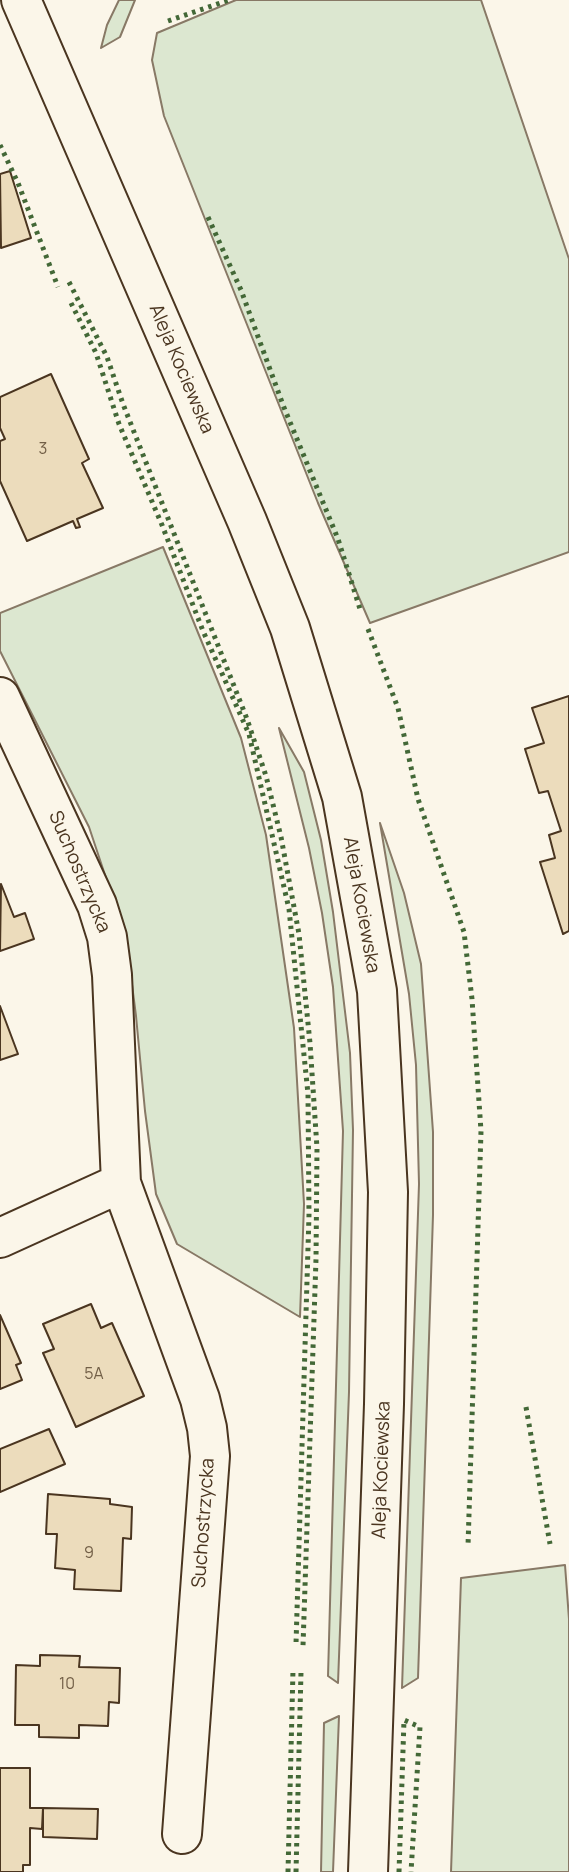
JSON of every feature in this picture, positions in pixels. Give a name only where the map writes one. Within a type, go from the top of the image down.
[{"type":"street","name":"Aleja Kociewska","points":[[21,0],[247,521],[285,616],[342,797],[377,991],[388,1192],[368,1872]]},
{"type":"street","name":"Suchostrzycka","points":[[0,696],[97,905],[107,937],[112,975],[121,1183],[200,1399],[207,1428],[210,1456],[182,1834]]},
{"type":"street","points":[[0,1238],[121,1183]]},
{"type":"green space","points":[[119,0],[135,0],[120,37],[101,48],[107,25]]},
{"type":"green space","points":[[236,0],[481,0],[569,259],[569,552],[370,623],[318,503],[164,116],[152,60],[157,33]]},
{"type":"green space","points":[[163,547],[241,738],[266,835],[294,1028],[304,1204],[300,1317],[177,1244],[156,1194],[126,938],[89,827],[0,651],[0,613]]},
{"type":"green space","points":[[279,728],[304,772],[321,840],[333,912],[350,1053],[353,1130],[349,1392],[338,1683],[328,1676],[343,1131],[333,987],[322,913]]},
{"type":"green space","points":[[380,823],[404,893],[421,964],[433,1132],[433,1215],[418,1678],[402,1688],[419,1184],[416,1065],[409,994]]},
{"type":"green space","points":[[565,1565],[569,1619],[569,1872],[451,1872],[461,1578]]},
{"type":"green space","points":[[339,1716],[333,1872],[321,1872],[324,1723]]},
{"type":"building","points":[[10,171],[31,238],[1,248],[0,174]]},
{"type":"building","points":[[51,374],[89,459],[82,463],[103,508],[77,519],[80,527],[76,528],[73,521],[27,541],[0,481],[0,441],[5,439],[0,428],[0,397]]},
{"type":"building","points":[[569,696],[569,931],[563,934],[540,862],[555,858],[549,835],[561,831],[548,791],[539,793],[525,749],[544,743],[532,708]]},
{"type":"building","points":[[1,884],[14,917],[25,913],[34,939],[0,951]]},
{"type":"building","points":[[0,1006],[18,1054],[0,1060]]},
{"type":"building","points":[[91,1304],[101,1328],[112,1323],[144,1396],[76,1427],[43,1353],[54,1349],[43,1324]]},
{"type":"building","points":[[0,1315],[21,1363],[16,1365],[22,1380],[0,1389]]},
{"type":"building","points":[[49,1429],[65,1464],[0,1492],[0,1449]]},
{"type":"building","points":[[48,1494],[110,1499],[110,1504],[132,1507],[131,1539],[123,1538],[121,1591],[74,1589],[75,1570],[55,1568],[57,1534],[46,1534]]},
{"type":"building","points":[[40,1655],[80,1656],[79,1667],[120,1668],[119,1703],[109,1702],[108,1726],[79,1725],[79,1738],[39,1737],[39,1725],[15,1725],[16,1665],[40,1666]]},
{"type":"building","points":[[0,1768],[30,1768],[30,1808],[43,1808],[42,1829],[30,1828],[30,1865],[23,1865],[23,1872],[0,1872]]},
{"type":"building","points":[[43,1808],[98,1809],[97,1839],[43,1837]]},
{"type":"hedge","points":[[168,21],[229,0]]},
{"type":"hedge","points":[[0,145],[18,183],[58,287]]},
{"type":"hedge","points":[[208,217],[241,290],[283,405],[338,539],[360,609]]},
{"type":"hedge","points":[[69,282],[107,357],[247,719],[266,776],[281,837],[299,934],[317,1148],[316,1259],[303,1646]]},
{"type":"hedge","points":[[71,303],[96,353],[119,424],[203,631],[249,734],[289,909],[308,1094],[309,1215],[296,1644]]},
{"type":"hedge","points":[[368,629],[398,708],[418,799],[464,932],[472,999],[481,1131],[468,1546]]},
{"type":"hedge","points":[[526,1407],[550,1544]]},
{"type":"hedge","points":[[288,1872],[293,1670]]},
{"type":"hedge","points":[[296,1872],[301,1672]]},
{"type":"hedge","points":[[399,1872],[404,1720],[420,1727],[411,1872]]}]
